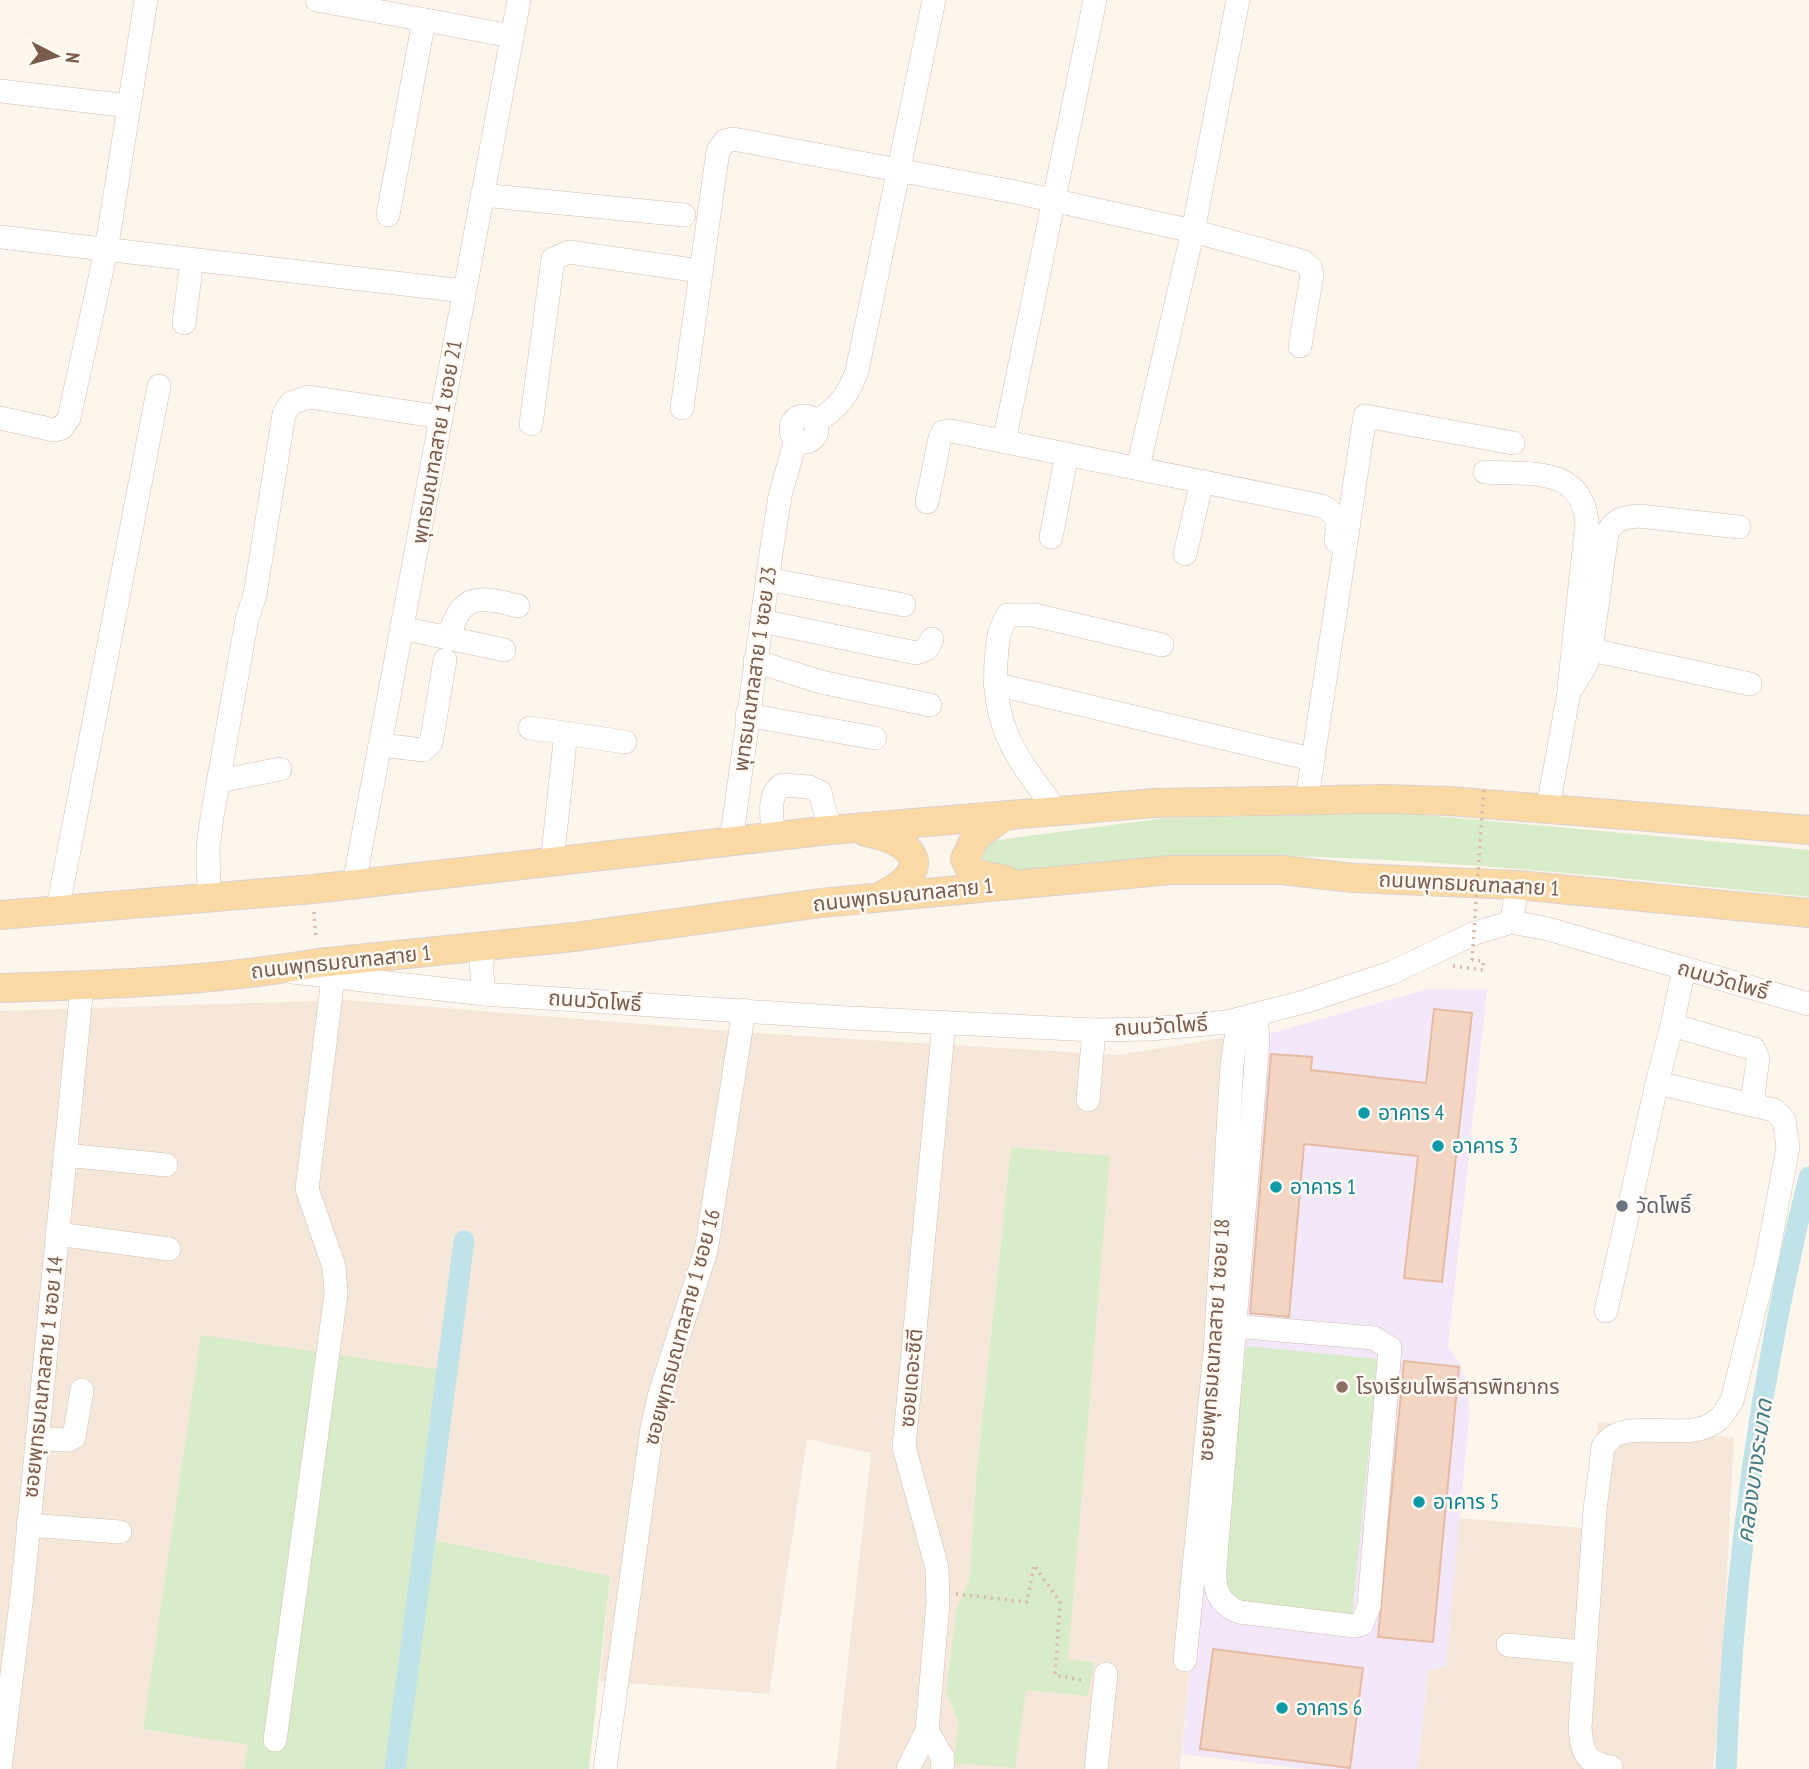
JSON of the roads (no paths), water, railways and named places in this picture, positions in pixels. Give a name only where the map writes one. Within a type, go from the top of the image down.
[{"type":"main road","points":[[0,915],[313,889],[773,836],[1055,809],[1307,799],[1423,800],[1548,807],[1809,830]]},
{"type":"main road","points":[[1006,814],[976,836],[965,859],[972,873],[1021,883]]},
{"type":"main road","points":[[840,829],[893,837],[906,846],[913,857],[912,873],[904,885],[879,898]]},
{"type":"main road","name":"ถนนพุทธมณฑลสาย 1","points":[[0,988],[82,986],[281,970],[325,970],[879,898],[1171,870],[1281,870],[1354,878],[1517,885],[1809,913]]},
{"type":"street","points":[[0,418],[54,430],[62,428],[69,418],[106,251],[146,0]]},
{"type":"street","points":[[317,0],[423,13],[511,36]]},
{"type":"street","name":"พุทธมณฑลสาย 1 ซอย 21","points":[[355,884],[519,0]]},
{"type":"street","points":[[900,172],[934,0]]},
{"type":"street","points":[[1004,442],[1095,0]]},
{"type":"street","points":[[1138,467],[1192,231],[1238,0]]},
{"type":"street","points":[[388,215],[423,13]]},
{"type":"street","points":[[0,91],[129,106]]},
{"type":"street","points":[[681,408],[718,151],[725,141],[749,142],[1054,200],[1192,231],[1302,261],[1310,267],[1312,275],[1300,346]]},
{"type":"street","name":"พุทธมณฑลสาย 1 ซอย 23","points":[[731,842],[780,496],[796,439],[811,440],[816,433],[815,422],[838,406],[849,393],[857,371],[900,172]]},
{"type":"street","points":[[482,195],[684,215]]},
{"type":"street","points":[[0,237],[464,291]]},
{"type":"street","points":[[531,424],[553,259],[569,252],[700,271]]},
{"type":"street","points":[[184,323],[192,260]]},
{"type":"street","points":[[57,912],[159,386]]},
{"type":"street","points":[[209,899],[208,847],[247,619],[255,595],[284,414],[291,403],[309,397],[441,417]]},
{"type":"street","points":[[1307,799],[1365,416],[1513,443]]},
{"type":"street","points":[[927,502],[943,432],[952,431],[1322,506],[1334,512],[1338,523],[1334,565]]},
{"type":"street","points":[[1051,537],[1067,454]]},
{"type":"street","points":[[1485,472],[1564,480],[1578,491],[1585,505],[1587,522],[1569,692],[1548,807]]},
{"type":"street","points":[[1185,554],[1202,481]]},
{"type":"street","points":[[1569,692],[1585,667],[1591,650],[1608,533],[1614,522],[1625,517],[1639,516],[1739,527]]},
{"type":"street","points":[[768,579],[904,605]]},
{"type":"street","points":[[381,746],[422,750],[431,744],[447,649],[454,618],[461,606],[470,601],[495,600],[518,606]]},
{"type":"street","points":[[1055,809],[1019,759],[1002,728],[996,705],[997,641],[1008,615],[1034,615],[1162,645]]},
{"type":"street","points":[[762,621],[916,653],[927,649],[932,639]]},
{"type":"street","points":[[402,628],[447,649],[504,650]]},
{"type":"street","points":[[1591,650],[1750,684]]},
{"type":"street","points":[[755,661],[821,682],[930,705]]},
{"type":"street","points":[[995,684],[1311,759]]},
{"type":"street","points":[[747,715],[876,738]]},
{"type":"street","points":[[530,728],[625,742]]},
{"type":"street","points":[[552,862],[566,733]]},
{"type":"street","points":[[220,781],[280,769]]},
{"type":"street","points":[[773,836],[772,802],[777,788],[782,785],[809,787],[820,792],[840,829]]},
{"type":"street","points":[[1512,922],[1517,885]]},
{"type":"street","name":"ถนนวัดโพธิ์","points":[[325,970],[484,993],[744,1010],[1094,1030],[1195,1026],[1248,1017],[1361,984],[1442,948],[1512,922],[1548,929],[1684,970],[1808,1003]]},
{"type":"street","points":[[484,993],[481,964],[486,947]]},
{"type":"street","points":[[275,1740],[336,1293],[334,1267],[307,1189],[325,970]]},
{"type":"street","points":[[1606,1311],[1684,970]]},
{"type":"street","name":"ซอยพุทธมณฑลสาย 1 ซอย 14","points":[[0,1768],[29,1525],[82,986]]},
{"type":"street","name":"ซอยพุทธมณฑลสาย 1 ซอย 16","points":[[605,1769],[652,1428],[660,1393],[694,1295],[709,1240],[744,1010]]},
{"type":"street","points":[[1234,1326],[1374,1338],[1390,1348],[1369,1606],[1362,1624],[1354,1626],[1239,1612],[1218,1597],[1214,1580],[1234,1326],[1258,1040],[1248,1017]]},
{"type":"street","name":"ซอยพุทธมณฑลสาย 1 ซอย 18","points":[[1185,1660],[1215,1352],[1232,1065],[1248,1017]]},
{"type":"street","name":"ซอยเดอะซิตี","points":[[908,1769],[927,1731],[937,1592],[937,1568],[904,1447],[944,1022]]},
{"type":"street","points":[[1672,1025],[1754,1049],[1758,1068],[1752,1103]]},
{"type":"street","points":[[1088,1100],[1094,1030]]},
{"type":"street","points":[[1611,1767],[1587,1759],[1581,1751],[1583,1652],[1603,1447],[1608,1438],[1626,1431],[1703,1428],[1719,1419],[1732,1401],[1766,1264],[1788,1147],[1784,1120],[1774,1110],[1657,1083]]},
{"type":"street","points":[[65,1155],[166,1165]]},
{"type":"street","points":[[57,1234],[169,1249]]},
{"type":"street","points":[[37,1439],[69,1440],[74,1437],[82,1390]]},
{"type":"street","points":[[29,1525],[120,1532]]},
{"type":"street","points":[[1508,1645],[1583,1652]]},
{"type":"street","points":[[1096,1769],[1106,1679]]},
{"type":"street","points":[[927,1731],[943,1758],[942,1769]]},
{"type":"waterway","name":"คลองบางระมาด","points":[[1726,1769],[1735,1619],[1752,1470],[1777,1323],[1809,1177]]},
{"type":"waterway","points":[[395,1769],[464,1241]]},
{"type":"place","name":"อาคาร 4","points":[[1364,1113]]},
{"type":"place","name":"อาคาร 3","points":[[1438,1146]]},
{"type":"place","name":"อาคาร 1","points":[[1276,1187]]},
{"type":"place","name":"วัดโพธิ์","points":[[1622,1206]]},
{"type":"place","name":"โรงเรียนโพธิสารพิทยากร","points":[[1342,1387]]},
{"type":"place","name":"อาคาร 5","points":[[1419,1502]]},
{"type":"place","name":"อาคาร 6","points":[[1282,1708]]}]
